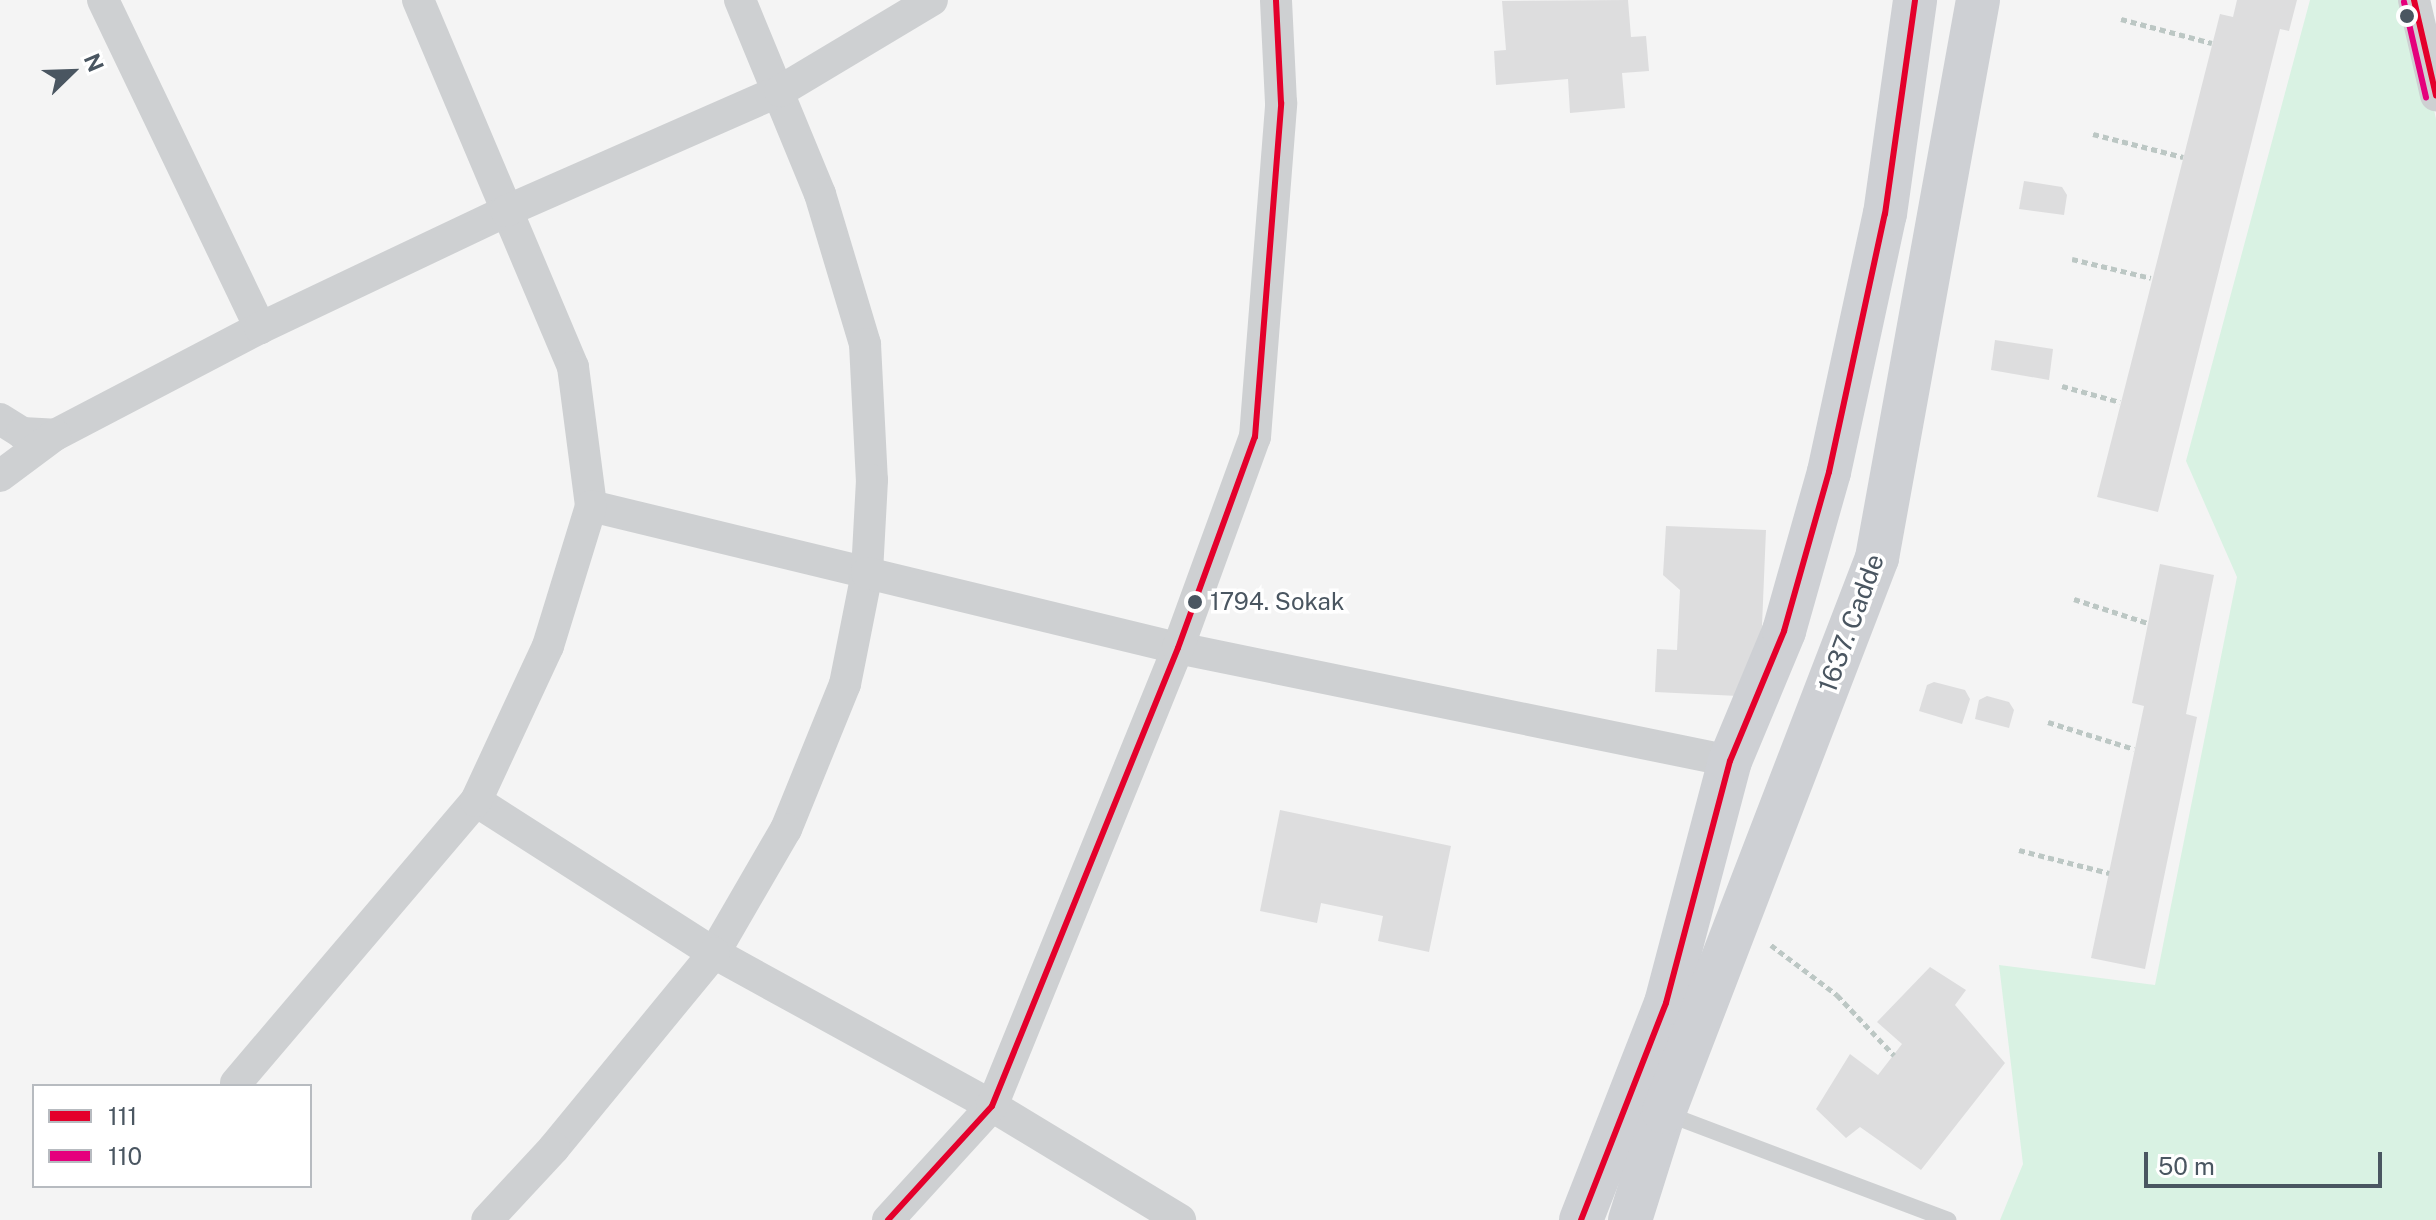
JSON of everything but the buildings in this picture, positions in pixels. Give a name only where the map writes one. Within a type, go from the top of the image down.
[{"type":"street","points":[[103,0],[260,328]]},
{"type":"street","points":[[236,1083],[476,801],[548,646],[591,506],[573,367],[418,0]]},
{"type":"street","points":[[487,1220],[554,1148],[714,953],[786,829],[845,684],[867,573],[872,480],[865,344],[820,194],[740,0]]},
{"type":"street","points":[[0,476],[55,435],[260,328],[506,211],[780,91],[932,0]]},
{"type":"street","points":[[888,1220],[992,1106],[1178,648],[1255,437],[1281,103],[1276,0]]},
{"type":"street","points":[[1581,1220],[1666,1003],[1730,761],[1784,631],[1829,472],[1885,214],[1915,0]]},
{"type":"street","name":"1637. Cadde","points":[[1630,1220],[1664,1112],[1877,558],[1978,0]]},
{"type":"street","points":[[2414,0],[2436,95]]},
{"type":"street","points":[[0,419],[22,433],[55,435]]},
{"type":"street","points":[[591,506],[1178,648],[1730,761]]},
{"type":"street","points":[[476,801],[714,953],[992,1106],[1180,1220]]},
{"type":"lane","points":[[1664,1112],[1948,1220]]},
{"type":"path","points":[[2121,19],[2212,43]]},
{"type":"path","points":[[2093,134],[2183,157]]},
{"type":"path","points":[[2072,259],[2151,278]]},
{"type":"path","points":[[2062,386],[2120,402]]},
{"type":"path","points":[[2074,599],[2148,623]]},
{"type":"path","points":[[2048,722],[2134,749]]},
{"type":"path","points":[[2019,850],[2109,873]]},
{"type":"path","points":[[1771,945],[1837,995],[1894,1055]]},
{"type":"green space","points":[[2310,0],[2410,0],[2436,119],[2436,1220],[2000,1220],[2023,1164],[1999,965],[2155,985],[2237,577],[2186,461]]},
{"type":"transit line","name":"111","points":[[888,1220],[992,1106],[1178,648],[1255,437],[1281,103],[1276,0]]},
{"type":"transit line","name":"111","points":[[1581,1220],[1666,1003],[1730,761],[1784,631],[1829,472],[1885,214],[1915,0]]},
{"type":"transit line","name":"111","points":[[2414,0],[2436,95]]},
{"type":"transit line","name":"110","points":[[2404,2],[2426,97]]},
{"type":"place","name":"1794. Sokak","points":[[1195,602]]}]
